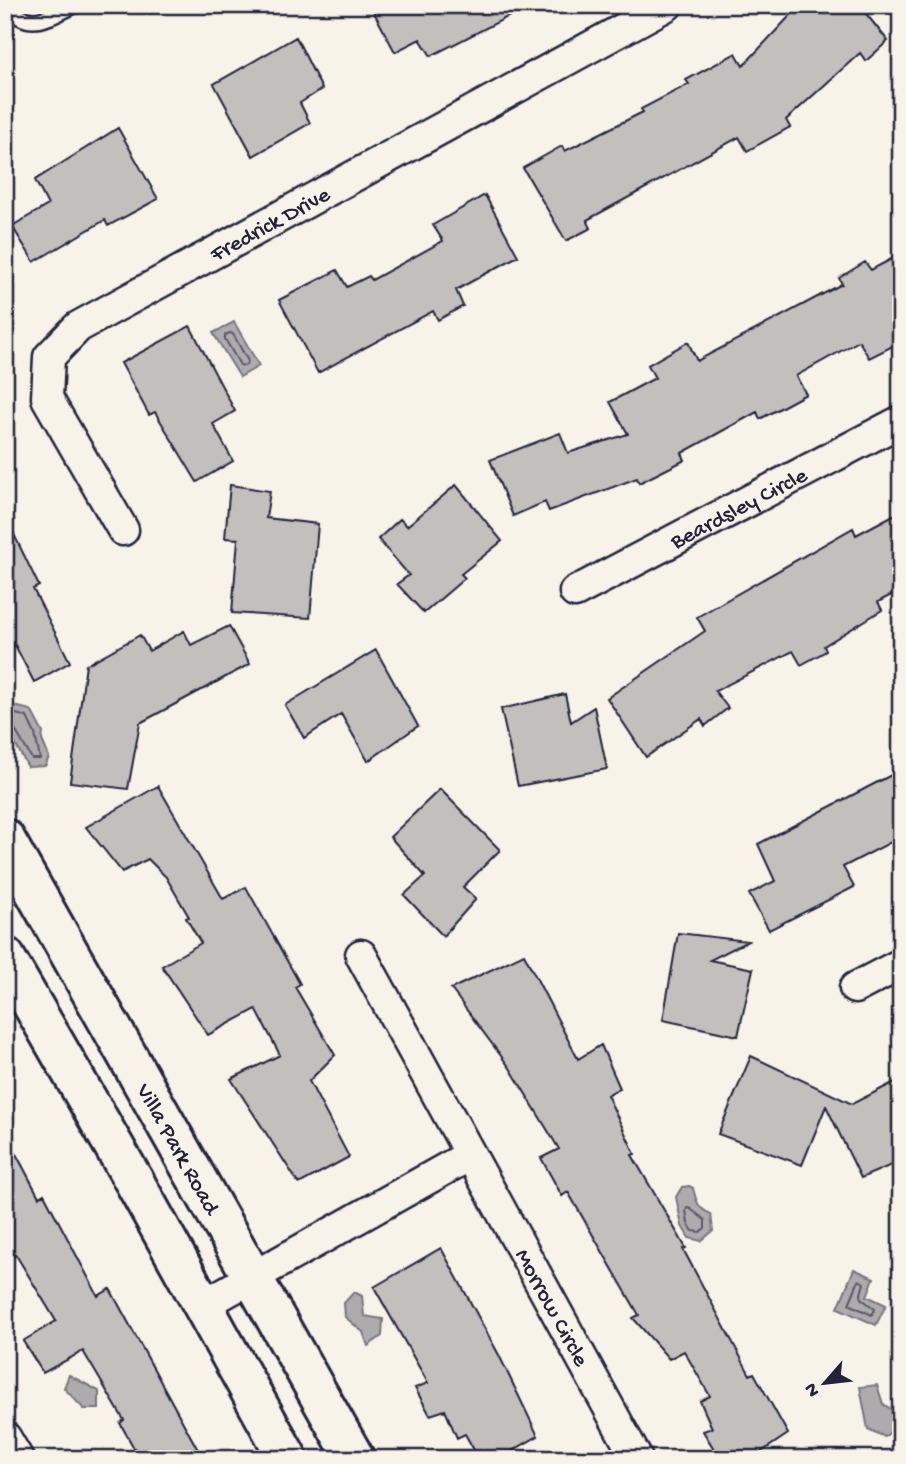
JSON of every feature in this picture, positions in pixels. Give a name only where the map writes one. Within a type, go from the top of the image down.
[{"type":"main road","name":"Villa Park Road","points":[[5,839],[355,1459]]},
{"type":"main road","points":[[5,957],[288,1459]]},
{"type":"street","name":"Fredrick Drive","points":[[123,530],[47,398],[50,357],[78,327],[667,5]]},
{"type":"street","name":"Beardsley Circle","points":[[575,592],[901,421]]},
{"type":"street","name":"Morrow Circle","points":[[361,955],[637,1459]]},
{"type":"street","points":[[855,988],[901,964]]},
{"type":"street","points":[[203,1305],[470,1155]]},
{"type":"street","points":[[5,1437],[18,1459]]},
{"type":"lane","points":[[5,5],[16,17],[34,22],[76,5]]},
{"type":"water","points":[[234,322],[259,366],[240,377],[213,333]]},
{"type":"water","points":[[14,706],[31,710],[43,733],[42,740],[49,757],[45,766],[28,767],[5,726],[5,712]]},
{"type":"water","points":[[682,1187],[693,1188],[700,1207],[711,1214],[713,1231],[701,1241],[689,1238],[682,1226],[676,1197]]},
{"type":"water","points":[[854,1269],[874,1278],[867,1296],[886,1305],[876,1325],[838,1308]]},
{"type":"water","points":[[354,1292],[362,1296],[364,1316],[383,1319],[382,1336],[368,1346],[363,1332],[345,1317],[344,1303]]},
{"type":"water","points":[[69,1375],[99,1391],[99,1409],[84,1409],[64,1388]]},
{"type":"water","points":[[877,1385],[883,1404],[896,1412],[898,1424],[885,1437],[868,1429],[860,1387]]},
{"type":"building","points":[[370,5],[531,5],[431,56],[420,39],[395,52]]},
{"type":"building","points":[[800,5],[859,5],[888,41],[866,61],[860,53],[786,120],[790,127],[747,151],[739,137],[587,220],[591,228],[566,241],[523,168],[562,146],[565,151],[643,112],[641,109],[689,84],[686,80],[736,53],[743,66]]},
{"type":"building","points":[[296,37],[322,89],[300,103],[310,123],[253,156],[214,84]]},
{"type":"building","points":[[118,128],[158,199],[108,226],[105,220],[34,262],[12,226],[48,205],[35,180]]},
{"type":"building","points":[[485,195],[518,256],[456,290],[463,306],[438,320],[433,311],[318,373],[279,300],[337,270],[347,287],[369,276],[372,280],[443,241],[433,225]]},
{"type":"building","points":[[901,254],[901,342],[869,358],[859,341],[796,376],[806,394],[760,419],[757,412],[682,453],[685,460],[639,483],[637,478],[549,511],[545,502],[513,516],[490,460],[560,433],[568,453],[628,434],[610,402],[655,378],[648,365],[688,342],[697,361],[842,284],[839,278],[865,262],[871,270]]},
{"type":"building","points":[[190,326],[235,411],[213,424],[233,461],[197,482],[155,412],[149,415],[121,363]]},
{"type":"building","points":[[230,485],[270,491],[266,518],[318,524],[310,618],[232,613],[238,539],[225,538]]},
{"type":"building","points":[[456,485],[502,541],[461,574],[465,578],[424,613],[397,584],[409,575],[378,539],[400,519],[407,526]]},
{"type":"building","points":[[901,511],[901,590],[878,602],[882,610],[824,646],[826,651],[801,665],[793,651],[715,691],[728,708],[705,726],[701,719],[646,757],[607,698],[705,631],[697,617],[853,528],[856,535]]},
{"type":"building","points":[[5,516],[39,586],[33,589],[70,662],[34,682],[15,645],[5,650]]},
{"type":"building","points":[[229,626],[250,664],[140,723],[128,789],[70,782],[86,665],[140,635],[149,651],[184,631],[191,645]]},
{"type":"building","points":[[376,650],[418,726],[368,761],[341,714],[304,738],[285,705]]},
{"type":"building","points":[[565,694],[571,722],[594,707],[607,769],[518,786],[501,709]]},
{"type":"building","points":[[901,770],[901,837],[843,867],[854,887],[769,930],[749,894],[775,881],[758,844]]},
{"type":"building","points":[[158,786],[223,899],[246,887],[300,984],[295,987],[335,1055],[309,1081],[349,1157],[299,1184],[231,1079],[280,1055],[256,1009],[208,1035],[162,966],[201,943],[166,877],[148,859],[122,872],[86,827]]},
{"type":"building","points":[[440,789],[500,850],[463,887],[476,899],[443,936],[404,895],[425,876],[390,837]]},
{"type":"building","points":[[678,933],[748,941],[710,960],[753,969],[738,1036],[663,1020]]},
{"type":"building","points":[[524,954],[578,1059],[601,1045],[620,1088],[607,1095],[635,1154],[632,1155],[686,1248],[683,1249],[750,1375],[754,1373],[788,1434],[751,1459],[720,1459],[703,1431],[712,1428],[700,1401],[710,1396],[684,1351],[669,1359],[633,1318],[639,1315],[568,1192],[562,1196],[541,1158],[559,1149],[510,1068],[451,989]]},
{"type":"building","points":[[751,1056],[852,1104],[901,1079],[901,1161],[861,1178],[826,1106],[802,1165],[718,1134]]},
{"type":"building","points":[[5,1133],[39,1197],[44,1194],[98,1296],[110,1289],[203,1459],[140,1459],[120,1423],[124,1420],[83,1351],[43,1373],[23,1341],[56,1321],[16,1255],[5,1261]]},
{"type":"building","points":[[441,1248],[499,1355],[538,1436],[498,1459],[479,1459],[465,1434],[457,1438],[445,1410],[430,1415],[415,1388],[428,1383],[374,1287]]}]
